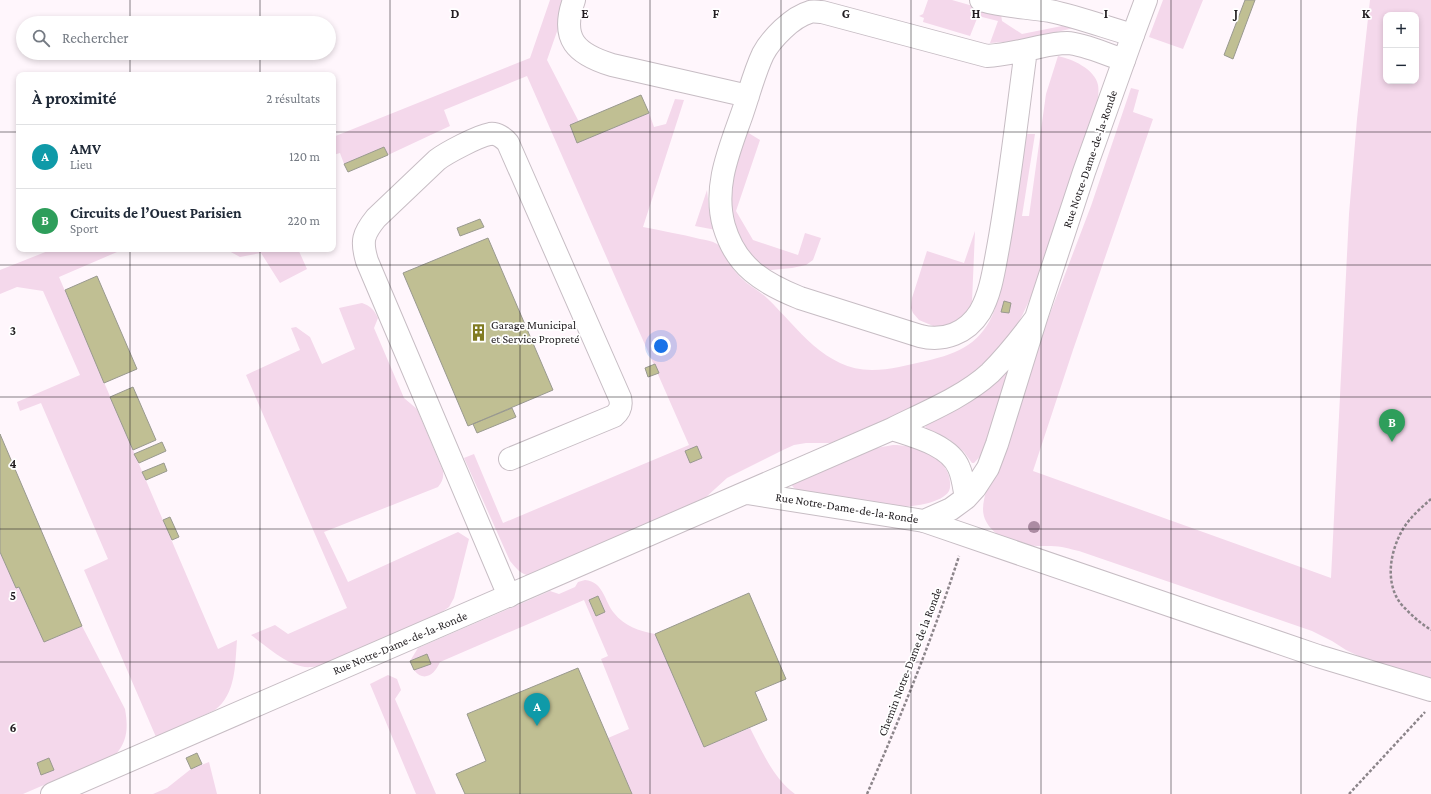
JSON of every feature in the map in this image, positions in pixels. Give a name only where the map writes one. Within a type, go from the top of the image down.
[{"type":"main road","points":[[574,0],[569,27],[571,37],[576,46],[584,54],[612,65],[748,96]]},
{"type":"main road","points":[[981,0],[1004,6],[1053,12],[1132,35]]},
{"type":"main road","name":"Rue Notre-Dame-de-la-Ronde","points":[[747,493],[924,521],[951,510],[966,498],[975,488],[988,468],[997,444],[1036,318],[1084,172],[1132,35],[1146,0]]},
{"type":"main road","points":[[1026,50],[1002,223],[992,278],[980,311],[975,319],[961,331],[944,338],[927,338],[800,298],[784,292],[762,280],[753,273],[738,256],[724,226],[720,187],[724,166],[764,53],[771,43],[791,22],[802,15],[811,12],[822,12],[837,15],[987,56],[999,56],[1026,50],[1054,44],[1067,43],[1124,60]]},
{"type":"main road","points":[[509,596],[367,260],[363,243],[368,228],[376,218],[437,160],[446,154],[489,134],[500,136],[508,143],[621,403],[621,408],[614,416],[510,459]]},
{"type":"main road","name":"Rue Notre-Dame-de-la-Ronde","points":[[52,794],[892,429],[956,398],[989,374],[1014,348],[1036,318]]},
{"type":"main road","points":[[892,429],[928,441],[947,452],[959,467],[966,498]]},
{"type":"main road","points":[[924,521],[1310,653],[1431,690]]},
{"type":"path","points":[[1431,499],[1413,516],[1401,534],[1394,548],[1391,578],[1394,592],[1401,603],[1417,620],[1431,630]]},
{"type":"path","name":"Chemin Notre-Dame de la Ronde","points":[[867,794],[903,709],[942,609],[965,535]]},
{"type":"path","points":[[1349,794],[1426,711]]},
{"type":"shaded area","points":[[550,0],[568,0],[547,60],[579,122],[570,126],[577,143],[649,113],[654,127],[666,124],[675,99],[684,100],[643,227],[709,241],[720,246],[724,250],[731,266],[747,284],[762,293],[802,334],[826,355],[840,363],[855,368],[872,370],[906,366],[938,358],[968,345],[984,330],[995,309],[1023,134],[1035,134],[1022,216],[1029,216],[1046,94],[1058,56],[1076,62],[1088,70],[1096,79],[1098,94],[1093,119],[1035,288],[1010,337],[995,357],[950,394],[832,443],[806,443],[794,445],[727,478],[705,498],[694,504],[530,576],[521,572],[510,561],[464,458],[474,454],[503,523],[689,445],[527,76],[444,110],[450,126],[388,155],[384,147],[344,164],[340,153],[336,154],[336,136],[530,58]]},
{"type":"shaded area","points":[[928,0],[952,0],[1001,14],[1002,21],[1022,34],[1067,25],[1074,28],[1017,41],[990,43],[998,21],[978,16],[970,36],[923,22],[924,18],[919,16],[923,14]]},
{"type":"shaded area","points":[[1163,0],[1203,0],[1183,49],[1149,37]]},
{"type":"shaded area","points":[[1370,0],[1431,0],[1431,681],[1369,661],[1312,631],[1079,551],[1058,546],[1024,545],[1010,541],[1003,538],[991,528],[984,516],[983,509],[986,490],[1040,340],[1091,206],[1131,88],[1139,90],[1133,112],[1153,119],[1033,471],[1331,578],[1349,214],[1357,119]]},
{"type":"shaded area","points":[[743,132],[747,132],[760,140],[736,211],[753,240],[798,255],[805,233],[821,238],[813,260],[806,265],[771,270],[766,269],[749,258],[727,207]]},
{"type":"shaded area","points":[[707,190],[709,209],[716,230],[695,226]]},
{"type":"shaded area","points":[[975,231],[972,302],[969,309],[961,320],[938,328],[919,320],[911,308],[912,298],[927,251],[964,263]]},
{"type":"shaded area","points":[[45,252],[117,252],[59,277],[218,649],[237,640],[235,669],[231,687],[222,703],[215,710],[156,737],[84,570],[108,559],[41,403],[20,411],[17,402],[80,375],[43,291],[17,287],[0,294],[0,270]]},
{"type":"shaded area","points":[[231,252],[299,252],[307,269],[280,283],[261,253],[240,257]]},
{"type":"shaded area","points":[[362,303],[368,305],[378,318],[374,328],[404,398],[417,409],[443,471],[443,478],[438,487],[324,532],[348,582],[458,532],[469,539],[454,598],[449,607],[442,612],[327,663],[315,667],[303,667],[287,661],[251,635],[275,625],[288,634],[347,608],[246,375],[300,350],[291,328],[296,327],[310,337],[322,364],[355,349],[339,308]]},
{"type":"shaded area","points":[[1004,369],[1010,372],[985,451],[974,463],[972,463],[964,452],[949,439],[926,429],[925,425]]},
{"type":"shaded area","points":[[901,445],[918,449],[934,456],[940,461],[950,480],[950,489],[946,495],[928,503],[902,507],[799,490],[794,488],[791,484],[871,449]]},
{"type":"shaded area","points":[[0,552],[16,588],[19,587],[44,642],[82,626],[125,709],[127,721],[125,739],[116,754],[23,794],[0,794]]},
{"type":"shaded area","points":[[585,580],[596,584],[600,588],[614,613],[627,625],[655,634],[704,747],[750,728],[774,772],[787,788],[795,794],[632,794],[608,738],[629,729],[601,659],[608,656],[584,600],[440,662],[435,670],[429,675],[422,676],[414,670],[426,655],[410,661],[418,648],[550,591],[559,594],[575,587],[578,582]]},
{"type":"shaded area","points":[[388,675],[397,679],[401,690],[395,699],[436,794],[416,794],[370,684]]},
{"type":"shaded area","points":[[209,762],[217,794],[153,794],[167,788],[191,769]]},
{"type":"building","points":[[1245,0],[1255,0],[1233,59],[1224,55]]},
{"type":"building","points":[[641,95],[649,113],[577,143],[570,125]]},
{"type":"building","points":[[384,147],[388,155],[348,172],[344,164]]},
{"type":"building","points":[[480,219],[484,227],[460,236],[457,228]]},
{"type":"building","name":"Garage Municipal et Service Propreté","points":[[488,238],[553,390],[468,426],[403,273]]},
{"type":"building","points":[[97,276],[137,369],[104,383],[65,290]]},
{"type":"building","points":[[1004,301],[1011,303],[1009,313],[1001,312]]},
{"type":"building","points":[[655,364],[659,373],[648,377],[645,368]]},
{"type":"building","points":[[133,387],[156,440],[133,450],[110,397]]},
{"type":"building","points":[[512,408],[516,417],[477,433],[473,424]]},
{"type":"building","points":[[0,434],[82,626],[44,642],[19,587],[16,588],[0,552]]},
{"type":"building","points":[[162,442],[166,451],[139,463],[134,454]]},
{"type":"building","points":[[697,446],[702,458],[690,463],[685,451]]},
{"type":"building","points":[[164,463],[167,471],[146,480],[142,472]]},
{"type":"building","points":[[170,517],[179,537],[172,540],[163,520]]},
{"type":"building","points":[[749,593],[786,679],[755,692],[767,720],[704,747],[655,634]]},
{"type":"building","points":[[598,596],[605,612],[596,616],[589,600]]},
{"type":"building","points":[[427,654],[431,664],[414,670],[410,661]]},
{"type":"building","points":[[578,668],[632,794],[465,794],[456,774],[486,761],[467,714]]},
{"type":"building","points":[[197,753],[202,764],[191,769],[186,758]]},
{"type":"building","points":[[49,758],[54,770],[41,775],[37,763]]},
{"type":"place","name":"Garage Municipal et Service Propreté","points":[[478,332]]},
{"type":"place","name":"Circuits de l’Ouest Parisien","points":[[1392,442]]},
{"type":"place","name":"AMV","points":[[537,726]]}]
